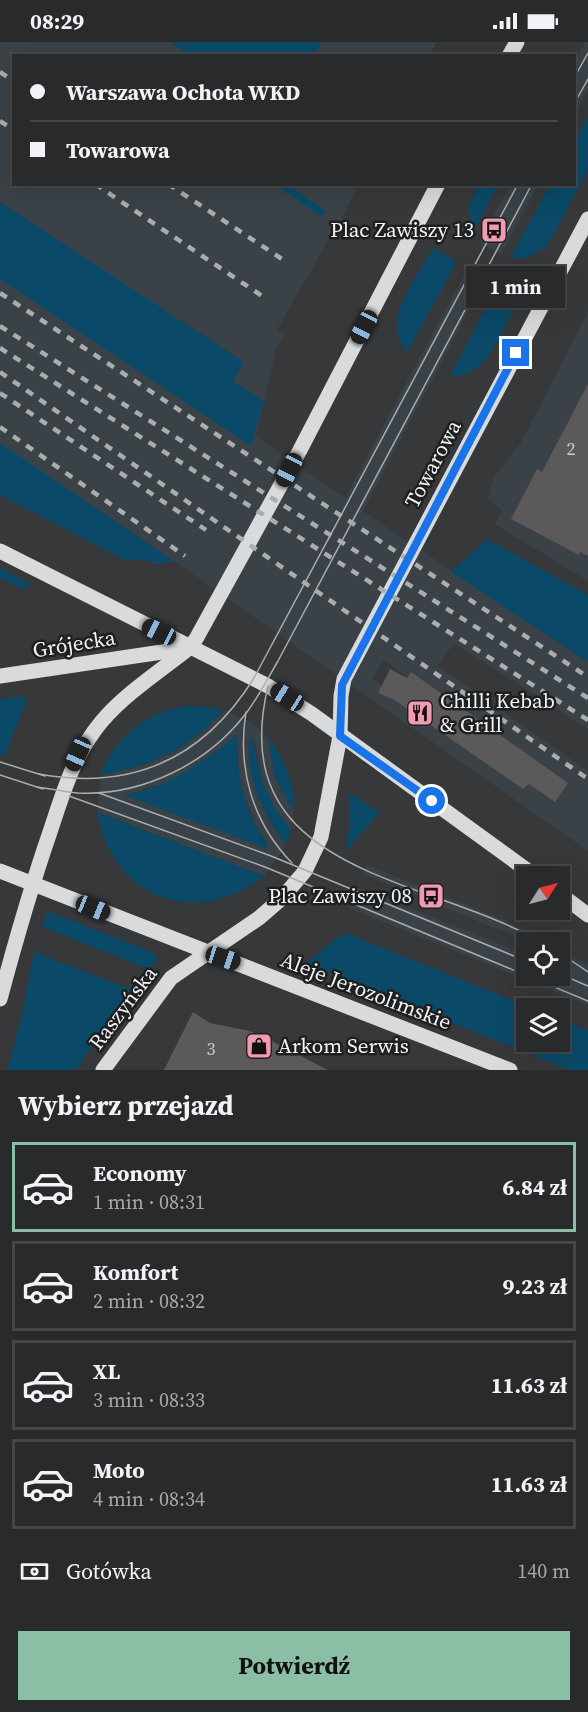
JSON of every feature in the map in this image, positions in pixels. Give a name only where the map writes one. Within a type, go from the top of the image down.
[{"type":"main road","points":[[0,999],[32,884],[78,754],[102,721],[125,698],[189,648],[220,599],[437,186]]},
{"type":"main road","name":"Towarowa","points":[[340,736],[341,696],[345,678],[588,219]]},
{"type":"main road","points":[[0,551],[268,686],[521,866]]},
{"type":"main road","name":"Grójecka","points":[[0,676],[189,648]]},
{"type":"main road","name":"Raszyńska","points":[[103,1070],[161,988],[177,972],[259,918],[282,898],[305,871],[321,837],[340,736]]},
{"type":"main road","points":[[0,871],[32,884]]},
{"type":"main road","name":"Aleje Jerozolimskie","points":[[32,884],[510,1070]]},
{"type":"main road","points":[[570,902],[588,915]]},
{"type":"shaded area","points":[[0,42],[437,42],[430,54],[12,54],[12,186],[359,186],[277,330],[284,335],[276,349],[256,436],[345,498],[468,267],[486,278],[363,511],[588,662],[588,729],[454,643],[438,666],[588,771],[588,851],[174,561],[157,564],[133,558],[125,560],[0,495]],"holes":[[[384,660],[408,677],[395,694],[372,678]]]},
{"type":"shaded area","points":[[170,42],[322,42],[315,54],[188,54]]},
{"type":"shaded area","points":[[585,42],[588,42],[588,90],[576,113],[576,61]]},
{"type":"shaded area","points":[[588,115],[588,170],[547,246],[527,258],[510,258],[549,186],[576,186],[576,138]]},
{"type":"shaded area","points":[[276,186],[289,186],[326,211],[322,217]]},
{"type":"shaded area","points":[[478,186],[497,186],[473,232],[469,207]]},
{"type":"shaded area","points":[[509,186],[537,186],[501,255],[480,242]]},
{"type":"shaded area","points":[[0,202],[244,362],[233,381],[264,401],[251,446],[0,279]]},
{"type":"shaded area","points":[[433,248],[457,262],[407,352],[399,340],[397,327],[399,313],[410,286]]},
{"type":"shaded area","points":[[498,284],[520,296],[502,334],[485,360],[475,369],[464,375],[451,375]]},
{"type":"shaded area","points":[[588,312],[588,581],[494,524],[502,511],[488,498],[494,477],[520,444]]},
{"type":"shaded area","points":[[0,443],[174,561],[162,563],[125,560],[0,495]]},
{"type":"shaded area","points":[[487,539],[588,595],[588,662],[451,572]]},
{"type":"shaded area","points":[[0,568],[32,585],[22,589],[0,578]]},
{"type":"shaded area","points":[[24,696],[26,702],[4,757],[0,755],[0,699]]},
{"type":"shaded area","points":[[189,706],[212,707],[223,711],[197,735],[168,754],[136,767],[101,775],[115,748],[135,727],[160,713]]},
{"type":"shaded area","points":[[225,710],[250,722],[268,738],[275,778],[294,812],[291,830],[276,810],[263,784],[254,737],[250,750],[255,787],[269,821],[286,845],[264,876],[97,812],[101,775],[144,765],[173,752],[200,734]],"holes":[[[237,736],[239,773],[243,792],[255,824],[268,844],[125,795],[171,781],[204,762]]]},
{"type":"shaded area","points":[[237,735],[238,764],[243,792],[253,820],[268,844],[265,848],[124,795],[170,780],[198,764]]},
{"type":"shaded area","points":[[251,735],[263,784],[276,810],[291,830],[286,845],[270,821],[257,793],[249,762]]},
{"type":"shaded area","points":[[268,738],[288,772],[294,812],[275,778]]},
{"type":"shaded area","points":[[350,793],[379,813],[346,851],[350,822]]},
{"type":"shaded area","points":[[97,812],[264,876],[238,892],[211,901],[185,902],[160,896],[138,884],[120,866],[106,842]]},
{"type":"shaded area","points":[[367,865],[529,932],[516,932],[516,937],[363,874]]},
{"type":"shaded area","points":[[358,887],[516,951],[516,976],[349,908]]},
{"type":"shaded area","points":[[50,912],[152,952],[157,956],[156,961],[149,969],[42,927],[46,914]]},
{"type":"shaded area","points":[[348,934],[516,1002],[516,1048],[306,964],[336,938]]},
{"type":"shaded area","points":[[34,952],[132,990],[76,1070],[7,1070],[21,1019]]},
{"type":"shaded area","points":[[570,954],[588,965],[588,1005],[541,986],[570,986]]},
{"type":"shaded area","points":[[570,1023],[588,1031],[588,1070],[570,1070],[525,1052],[570,1052]]},
{"type":"building","points":[[588,384],[588,556],[580,552],[579,555],[511,519],[537,469],[542,472]]},
{"type":"building","points":[[390,669],[407,678],[411,672],[568,783],[555,802],[529,784],[523,789],[393,699],[378,693]]},
{"type":"building","points":[[193,1012],[210,1023],[250,1031],[264,1037],[328,1070],[164,1070]]},
{"type":"tram line","points":[[576,74],[588,53]]},
{"type":"tram line","points":[[576,100],[588,79]]},
{"type":"tram line","points":[[39,774],[73,778],[105,777],[135,772],[163,762],[189,748],[212,729],[234,706],[254,678],[517,186]]},
{"type":"tram line","points":[[37,787],[78,793],[102,792],[126,789],[150,782],[173,773],[214,747],[247,712],[278,661],[531,186]]},
{"type":"tram line","points":[[268,686],[262,749],[276,796],[304,832],[344,860],[520,932]]},
{"type":"tram line","points":[[246,712],[244,753],[251,793],[257,812],[267,830],[292,863]]},
{"type":"tram line","points":[[0,762],[45,776]]},
{"type":"tram line","points":[[0,775],[43,789]]},
{"type":"tram line","points":[[99,793],[271,856],[516,957]]},
{"type":"tram line","points":[[69,796],[265,867],[588,1001]]},
{"type":"tram line","points":[[570,960],[588,972]]},
{"type":"tram line","points":[[570,978],[588,986]]},
{"type":"railway","points":[[0,72],[12,80]]},
{"type":"railway","points":[[0,121],[12,129]]},
{"type":"railway","points":[[98,186],[262,296]]},
{"type":"railway","points":[[171,186],[285,261]]},
{"type":"railway","points":[[0,293],[588,677]]},
{"type":"railway","points":[[0,326],[588,698]]},
{"type":"railway","points":[[0,348],[588,720]]},
{"type":"railway","points":[[0,372],[588,779]]},
{"type":"railway","points":[[0,393],[206,530]]},
{"type":"railway","points":[[0,427],[185,556]]},
{"type":"place","name":"Plac Zawiszy 13","points":[[494,230]]},
{"type":"place","name":"Chilli Kebab & Grill","points":[[420,713]]},
{"type":"place","name":"Plac Zawiszy 08","points":[[431,896]]},
{"type":"place","name":"Arkom Serwis","points":[[259,1046]]},
{"type":"route","points":[[432,801],[340,736],[342,685],[516,353]]}]
